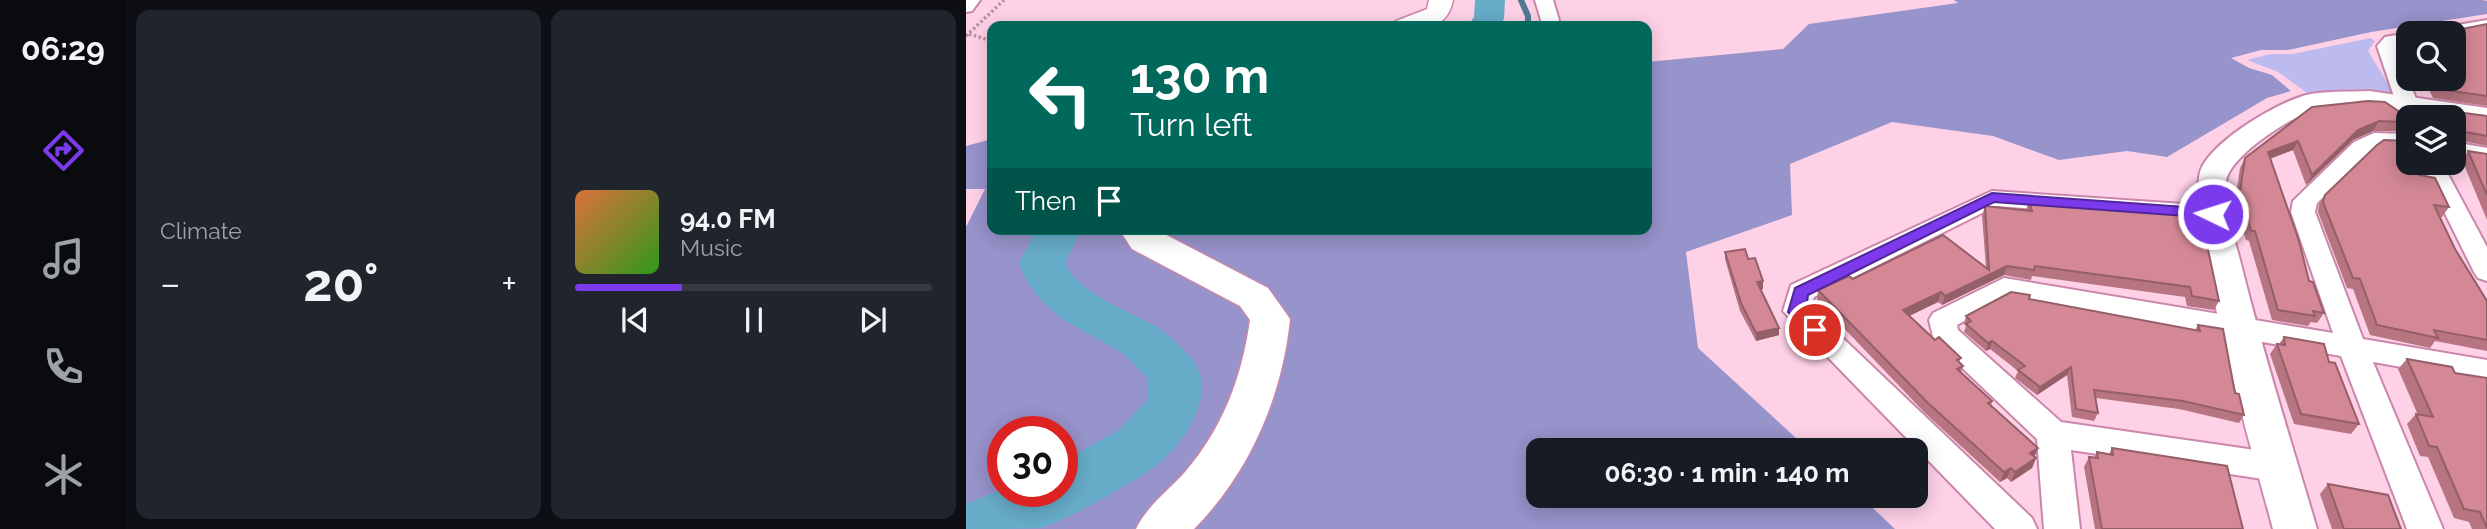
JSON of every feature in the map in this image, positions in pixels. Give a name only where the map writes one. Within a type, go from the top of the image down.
[{"type":"main road","points":[[1425,21],[1438,13],[1441,0]]},
{"type":"main road","points":[[1143,235],[1155,246],[1254,297],[1270,319],[1264,364],[1250,410],[1223,462],[1161,529]]},
{"type":"street","points":[[966,7],[971,0]]},
{"type":"street","points":[[1544,0],[1550,21]]},
{"type":"street","points":[[2466,29],[2487,25]]},
{"type":"street","points":[[2396,40],[2386,46],[2396,74]]},
{"type":"street","points":[[2294,529],[2239,328],[2213,214],[2211,182],[2216,167],[2226,154],[2293,109],[2339,98],[2396,108]]},
{"type":"street","points":[[2466,114],[2487,116]]},
{"type":"street","points":[[2396,141],[2374,140],[2362,147],[2305,201],[2303,212],[2352,347],[2425,529]]},
{"type":"street","points":[[2466,151],[2487,155]]},
{"type":"street","points":[[2437,175],[2487,272]]},
{"type":"street","points":[[2019,529],[1797,312],[1801,292],[1992,198],[2213,214]]},
{"type":"street","points":[[2276,467],[2053,434],[1944,334],[1943,320],[2004,287],[2487,371]]},
{"type":"street","points":[[2053,434],[2062,529]]},
{"type":"path","points":[[967,35],[1004,0]]},
{"type":"path","points":[[967,35],[987,40]]},
{"type":"shaded area","points":[[1954,0],[2487,1],[2487,14],[2442,21],[2396,21],[2396,28],[2288,50],[2261,50],[2231,58],[2249,68],[2272,75],[2291,91],[2267,98],[2167,157],[2127,151],[2059,160],[1993,136],[1892,122],[1790,164],[1792,215],[1686,252],[1698,348],[1796,438],[1526,438],[1526,508],[1873,508],[1895,529],[966,529],[966,227],[985,189],[966,189],[966,146],[987,140],[987,235],[1652,235],[1652,62],[1783,49],[1809,24],[1958,3]]},
{"type":"shaded area","points":[[2370,38],[2375,41],[2368,51],[2393,92],[2388,95],[2331,91],[2307,93],[2278,72],[2247,60],[2270,54],[2293,54]]},
{"type":"building","points":[[2487,24],[2487,96],[2452,91],[2466,91],[2466,28]]},
{"type":"building","points":[[2368,101],[2385,102],[2396,110],[2396,122],[2379,121],[2358,130],[2312,175],[2298,141],[2268,152],[2299,241],[2309,281],[2313,282],[2324,313],[2313,311],[2315,316],[2278,310],[2255,231],[2251,231],[2240,191],[2245,158],[2312,107]]},
{"type":"building","points":[[2466,113],[2487,116],[2487,136],[2466,132]]},
{"type":"building","points":[[2384,140],[2396,140],[2396,175],[2435,178],[2449,207],[2434,205],[2455,249],[2487,301],[2487,340],[2434,330],[2438,338],[2377,325],[2360,279],[2353,278],[2323,202],[2325,195]]},
{"type":"building","points":[[2468,151],[2487,154],[2487,195]]},
{"type":"building","points":[[2029,201],[2195,213],[2204,231],[2219,301],[2192,296],[2190,287],[2035,266],[2034,270],[2007,266],[1945,296],[1941,292],[1903,310],[1935,340],[1939,337],[1961,358],[1957,360],[1963,366],[1957,369],[1992,401],[1988,403],[2038,448],[2030,453],[2036,458],[2015,472],[2011,468],[2004,472],[1928,403],[1818,290],[1849,276],[1853,279],[1943,235],[1989,270],[1985,206],[2032,211]]},
{"type":"building","points":[[1745,249],[1748,259],[1755,258],[1763,281],[1757,282],[1779,328],[1756,333],[1741,303],[1725,252]]},
{"type":"building","points":[[2011,292],[2030,295],[2029,299],[2200,331],[2198,325],[2223,329],[2235,393],[2239,394],[2244,415],[2183,401],[2094,390],[2098,413],[2076,409],[2071,367],[2040,387],[2018,370],[2025,366],[1992,341],[1988,343],[1966,324],[1971,321],[1966,316]]},
{"type":"building","points":[[2284,337],[2324,344],[2329,362],[2335,363],[2359,424],[2301,414],[2277,344],[2285,345]]},
{"type":"building","points":[[2407,359],[2452,367],[2455,373],[2487,378],[2487,528],[2480,512],[2464,509],[2437,447],[2429,446],[2416,414],[2433,417]]},
{"type":"building","points":[[2112,448],[2227,466],[2243,529],[2102,529],[2089,457],[2098,458],[2097,452],[2113,455]]},
{"type":"building","points":[[2328,484],[2388,495],[2401,529],[2344,529]]},
{"type":"waterway","points":[[1487,21],[1490,0]]},
{"type":"waterway","points":[[1521,0],[1528,21]]},
{"type":"waterway","points":[[1056,235],[1042,263],[1050,283],[1100,321],[1140,340],[1174,373],[1174,407],[1139,447],[1078,481]]},
{"type":"waterway","points":[[976,529],[1025,507]]},
{"type":"route","points":[[1815,330],[1797,312],[1801,292],[1992,198],[2213,214]]}]
